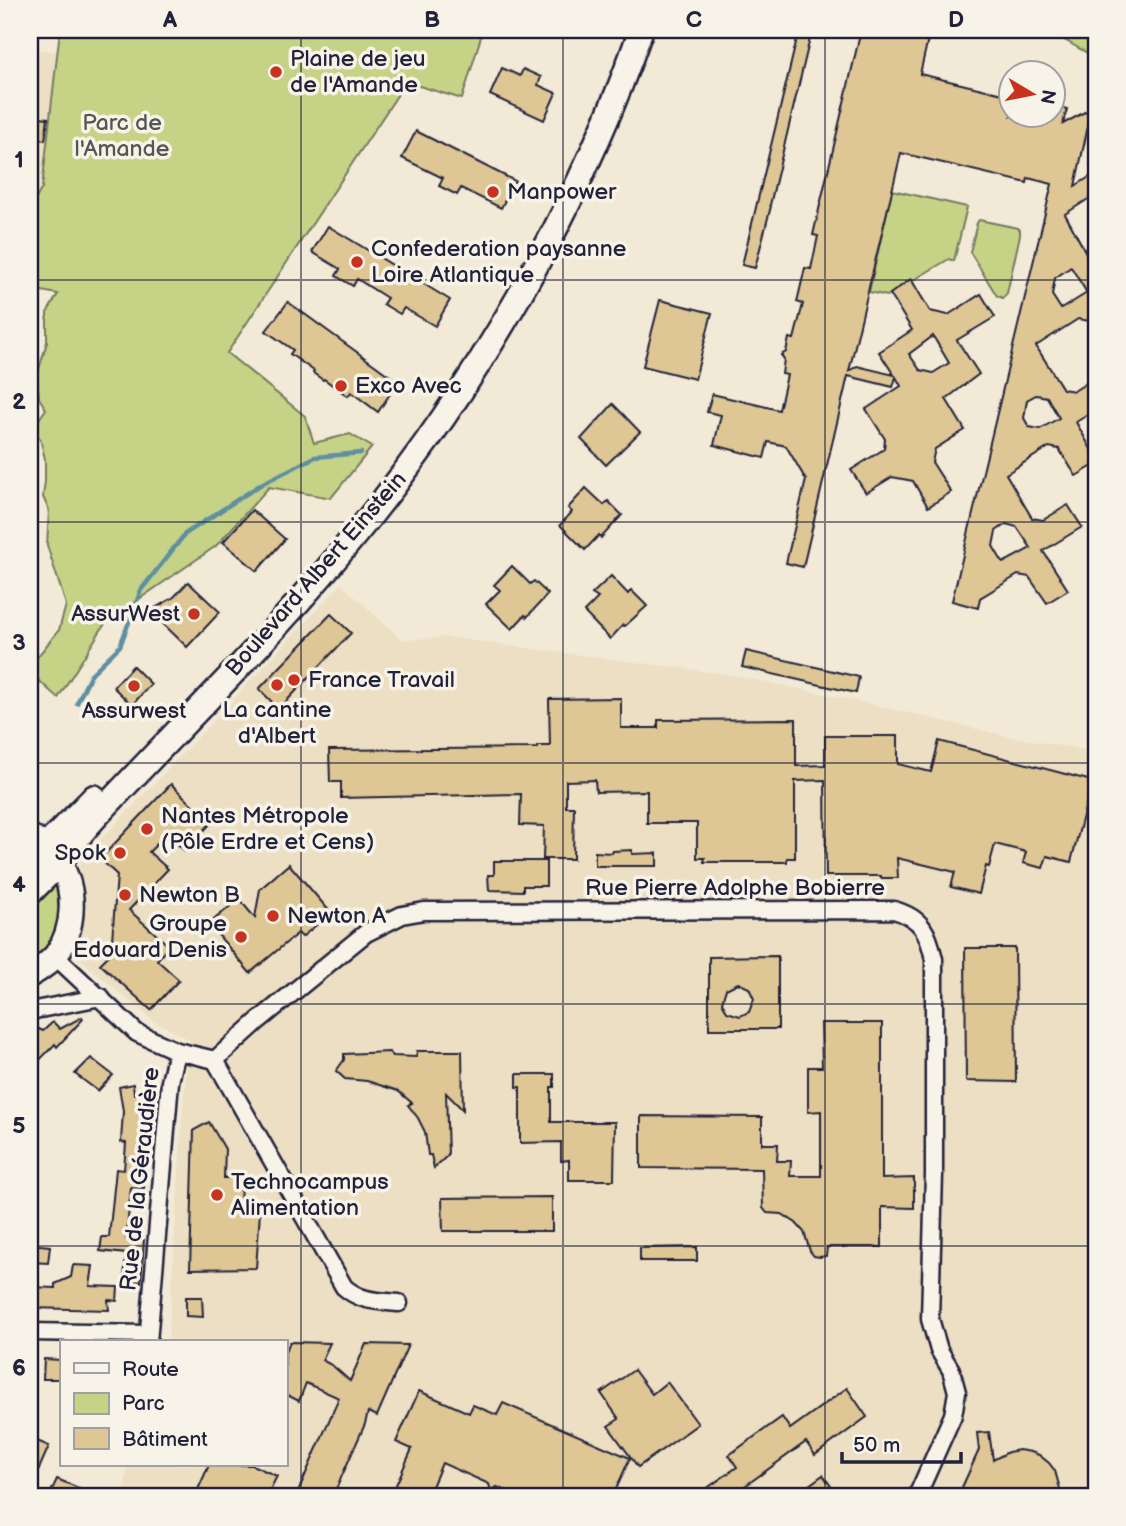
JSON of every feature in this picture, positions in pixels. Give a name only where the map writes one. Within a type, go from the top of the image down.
[{"type":"main road","name":"Boulevard Albert Einstein","points":[[30,892],[41,852],[259,625],[343,531],[395,465],[456,376],[513,279],[565,179],[606,87],[627,30]]},
{"type":"main road","name":"Boulevard Albert Einstein","points":[[41,852],[91,821],[275,629],[352,540],[410,465],[471,376],[538,261],[612,108],[641,30]]},
{"type":"main road","points":[[30,975],[55,956],[63,943],[72,900],[68,880],[41,852]]},
{"type":"street","name":"Rue Pierre Adolphe Bobierre","points":[[215,1060],[258,1021],[366,933],[402,915],[424,911],[833,910],[894,910],[909,914],[922,925],[930,940],[934,959],[934,1174],[930,1319],[939,1350],[951,1370],[957,1392],[953,1415],[917,1496]]},
{"type":"street","name":"Rue de la Géraudière","points":[[55,956],[137,1033],[177,1051],[170,1082],[148,1338]]},
{"type":"street","points":[[30,1013],[101,997]]},
{"type":"street","points":[[177,1051],[215,1060],[344,1287],[354,1296],[399,1303]]},
{"type":"street","points":[[30,1332],[148,1338]]},
{"type":"shaded area","points":[[30,48],[57,52],[42,188],[30,209]]},
{"type":"shaded area","points":[[341,584],[402,640],[444,637],[732,675],[1011,737],[1096,752],[1096,1496],[124,1496],[127,1466],[287,1466],[287,1340],[168,1340],[190,1040],[152,1020],[74,954],[83,929],[85,904],[77,874],[82,859]]},
{"type":"green space","name":"Parc de l'Amande","points":[[60,30],[483,30],[462,99],[406,82],[227,353],[305,416],[314,443],[350,434],[372,447],[331,498],[269,487],[216,546],[106,622],[58,698],[38,680],[34,661],[59,630],[66,605],[47,545],[49,510],[43,497],[45,459],[40,438],[30,439],[30,422],[37,422],[46,409],[39,398],[37,376],[47,342],[47,313],[58,294],[30,289],[30,209],[42,188]]},
{"type":"green space","points":[[1047,30],[1096,30],[1096,58]]},
{"type":"green space","points":[[892,190],[967,207],[954,261],[949,259],[887,296],[869,292]]},
{"type":"green space","points":[[979,220],[1020,230],[1007,293],[1003,298],[997,296],[970,252]]},
{"type":"green space","points":[[55,883],[61,897],[57,937],[30,970],[30,903]]},
{"type":"building","points":[[799,30],[812,30],[755,268],[742,265]]},
{"type":"building","points":[[861,30],[930,30],[920,74],[996,92],[996,130],[1066,130],[1066,122],[1092,108],[1075,186],[1096,173],[1096,194],[1065,214],[1091,262],[1096,263],[1096,322],[1078,319],[1036,346],[1063,389],[1074,391],[1096,377],[1096,410],[1076,422],[1096,458],[1096,464],[1076,476],[1059,449],[1049,447],[1006,474],[1032,518],[1043,520],[1068,505],[1082,527],[1043,551],[1068,590],[1047,603],[1029,577],[1018,575],[980,598],[978,608],[952,601],[1052,184],[1028,178],[1027,183],[901,153],[849,371],[857,366],[894,375],[879,352],[912,330],[890,294],[911,279],[930,311],[948,315],[981,294],[995,317],[957,340],[979,374],[946,399],[965,430],[935,449],[932,462],[951,492],[928,507],[913,481],[892,477],[866,493],[851,470],[884,449],[885,439],[866,409],[901,386],[896,377],[893,387],[848,376],[803,567],[786,563],[806,480],[786,446],[768,442],[764,458],[714,445],[721,415],[707,412],[712,394],[779,410],[787,375],[782,374],[784,359],[781,355],[786,352],[789,338],[794,339],[803,304],[797,302],[805,268],[811,269],[818,236],[813,235]],"holes":[[[1071,267],[1087,293],[1061,309],[1052,295],[1055,278]],[[933,336],[949,363],[933,373],[920,370],[909,354]],[[1036,395],[1047,397],[1059,418],[1040,429],[1029,427],[1024,418],[1027,400]],[[1006,524],[1017,527],[1031,548],[1003,563],[993,546],[996,531]]]},
{"type":"building","points":[[502,68],[520,76],[523,69],[541,77],[538,85],[556,93],[544,120],[490,95]]},
{"type":"building","points":[[30,116],[48,118],[45,140],[30,138]]},
{"type":"building","points":[[416,131],[515,181],[501,208],[461,188],[457,195],[439,186],[443,178],[402,158]]},
{"type":"building","points":[[328,226],[450,300],[435,326],[404,308],[400,314],[383,304],[387,298],[357,279],[353,286],[336,276],[340,269],[312,252]]},
{"type":"building","points":[[660,300],[712,313],[695,379],[643,366]]},
{"type":"building","points":[[288,302],[398,382],[378,412],[351,392],[348,396],[313,373],[314,371],[290,354],[293,350],[266,331]]},
{"type":"building","points":[[613,404],[640,432],[606,465],[581,439]]},
{"type":"building","points":[[586,488],[604,505],[608,501],[622,515],[601,538],[599,535],[585,550],[560,525],[572,512],[568,508]]},
{"type":"building","points":[[252,510],[285,539],[257,571],[223,542]]},
{"type":"building","points":[[512,566],[530,584],[534,581],[548,594],[512,629],[486,604],[500,590],[494,585]]},
{"type":"building","points":[[611,576],[628,594],[631,590],[647,606],[610,639],[584,612],[598,598],[592,594]]},
{"type":"building","points":[[188,582],[220,612],[187,647],[150,611],[174,597]]},
{"type":"building","points":[[331,614],[351,633],[279,709],[259,689]]},
{"type":"building","points":[[746,651],[859,677],[856,693],[742,667]]},
{"type":"building","points":[[133,666],[151,684],[132,705],[113,687]]},
{"type":"building","points":[[621,698],[621,728],[658,728],[658,720],[796,719],[796,766],[825,765],[825,736],[898,736],[898,764],[931,772],[939,741],[1092,781],[1071,862],[1047,856],[1043,868],[1023,863],[1026,852],[995,844],[979,894],[951,887],[955,872],[897,858],[898,878],[826,876],[825,780],[795,781],[795,858],[787,858],[787,862],[704,862],[705,858],[697,858],[697,823],[647,823],[647,791],[596,792],[595,780],[566,781],[566,807],[574,807],[573,859],[543,859],[544,826],[520,825],[521,794],[341,798],[341,782],[330,782],[329,750],[550,746],[549,699]]},
{"type":"building","name":"Newton B","points":[[171,784],[211,823],[185,851],[167,834],[149,852],[168,869],[129,910],[169,946],[157,960],[179,980],[151,1010],[100,964],[111,953],[117,875],[100,859]]},
{"type":"building","points":[[632,850],[632,854],[657,853],[657,866],[595,866],[595,852]]},
{"type":"building","points":[[494,861],[546,861],[546,886],[523,886],[523,891],[489,890],[488,875],[494,875]]},
{"type":"building","name":"Newton A","points":[[289,864],[331,913],[302,937],[298,933],[250,973],[209,924],[239,899],[255,918],[260,889]]},
{"type":"building","points":[[965,948],[1015,948],[1016,1082],[966,1081]]},
{"type":"building","points":[[778,956],[778,1029],[709,1029],[709,957]],"holes":[[[738,983],[749,988],[754,999],[749,1012],[740,1016],[727,1012],[722,1002],[726,989]]]},
{"type":"building","points":[[82,1017],[57,1047],[55,1044],[30,1070],[30,1038],[34,1033],[39,1029],[43,1031],[53,1022],[60,1029]]},
{"type":"building","points":[[821,1023],[882,1023],[882,1179],[914,1178],[914,1208],[882,1207],[882,1247],[827,1247],[826,1256],[820,1257],[814,1256],[810,1251],[804,1232],[796,1223],[782,1214],[767,1213],[763,1208],[762,1169],[641,1168],[641,1116],[762,1117],[762,1144],[778,1144],[777,1161],[791,1161],[790,1176],[821,1176],[821,1111],[808,1112],[808,1067],[822,1067]]},
{"type":"building","points":[[417,1051],[462,1051],[463,1110],[446,1093],[448,1155],[434,1168],[431,1155],[428,1155],[425,1132],[408,1105],[412,1103],[398,1091],[367,1081],[345,1079],[336,1071],[344,1060],[344,1054],[389,1052],[393,1056],[416,1057]]},
{"type":"building","points":[[91,1058],[113,1075],[98,1091],[75,1074]]},
{"type":"building","points":[[517,1074],[554,1074],[554,1087],[551,1087],[551,1122],[615,1122],[614,1180],[569,1180],[569,1160],[561,1161],[561,1142],[520,1143],[520,1087],[517,1087]]},
{"type":"building","points":[[133,1084],[134,1094],[143,1091],[146,1107],[141,1172],[145,1172],[144,1188],[131,1187],[126,1239],[144,1240],[141,1282],[124,1280],[126,1254],[100,1251],[102,1237],[109,1237],[116,1169],[124,1170],[126,1143],[121,1142],[123,1111],[119,1087]]},
{"type":"building","name":"Technocampus Alimentation","points":[[209,1122],[225,1149],[224,1178],[241,1178],[240,1212],[260,1212],[256,1268],[190,1269],[194,1130]]},
{"type":"building","points":[[552,1197],[552,1231],[443,1231],[442,1198]]},
{"type":"building","points":[[30,1244],[50,1246],[48,1263],[30,1262]]},
{"type":"building","points":[[697,1247],[697,1261],[640,1261],[640,1248]]},
{"type":"building","points":[[73,1265],[93,1266],[90,1286],[118,1287],[117,1301],[108,1300],[109,1310],[30,1308],[30,1287],[55,1288],[55,1284],[71,1277]]},
{"type":"building","points":[[186,1297],[202,1297],[203,1317],[186,1316]]},
{"type":"building","points":[[290,1342],[330,1343],[322,1360],[350,1381],[366,1344],[408,1345],[377,1416],[368,1412],[333,1496],[296,1496],[339,1398],[306,1383],[299,1401],[287,1395],[287,1348]]},
{"type":"building","points":[[44,1359],[60,1360],[60,1379],[43,1379]]},
{"type":"building","points":[[634,1370],[652,1394],[667,1382],[698,1424],[638,1467],[608,1426],[619,1419],[601,1393]]},
{"type":"building","points":[[847,1388],[867,1417],[815,1455],[806,1442],[745,1486],[752,1496],[696,1496],[737,1467],[729,1455],[782,1417],[790,1429]]},
{"type":"building","points":[[419,1391],[469,1413],[473,1405],[497,1415],[503,1403],[630,1458],[613,1496],[511,1496],[511,1493],[497,1487],[491,1491],[489,1484],[442,1463],[428,1496],[391,1496],[412,1449],[396,1442]]},
{"type":"building","points":[[989,1432],[993,1460],[1019,1450],[1039,1455],[1055,1471],[1062,1496],[958,1496],[979,1450],[977,1433]]},
{"type":"building","points":[[30,1438],[49,1446],[39,1469],[30,1466]]},
{"type":"building","points":[[209,1466],[254,1466],[277,1476],[267,1496],[195,1496]]},
{"type":"building","points":[[823,1475],[838,1496],[794,1496]]},
{"type":"building","points":[[57,1479],[98,1496],[49,1496]]},
{"type":"waterway","points":[[77,703],[91,674],[120,646],[141,590],[185,534],[263,483],[315,457],[361,453]]},
{"type":"place","name":"Plaine de jeu de l'Amande","points":[[276,72]]},
{"type":"place","name":"Manpower","points":[[493,192]]},
{"type":"place","name":"Confederation paysanne Loire Atlantique","points":[[357,262]]},
{"type":"place","name":"Exco Avec","points":[[341,386]]},
{"type":"place","name":"AssurWest","points":[[194,614]]},
{"type":"place","name":"France Travail","points":[[294,680]]},
{"type":"place","name":"La cantine d'Albert","points":[[277,685]]},
{"type":"place","name":"Assurwest","points":[[134,686]]},
{"type":"place","name":"Nantes Métropole (Pôle Erdre et Cens)","points":[[147,829]]},
{"type":"place","name":"Spok","points":[[120,853]]},
{"type":"place","name":"Newton B","points":[[125,895]]},
{"type":"place","name":"Newton A","points":[[273,916]]},
{"type":"place","name":"Groupe Edouard Denis","points":[[241,937]]},
{"type":"place","name":"Technocampus Alimentation","points":[[217,1195]]}]
